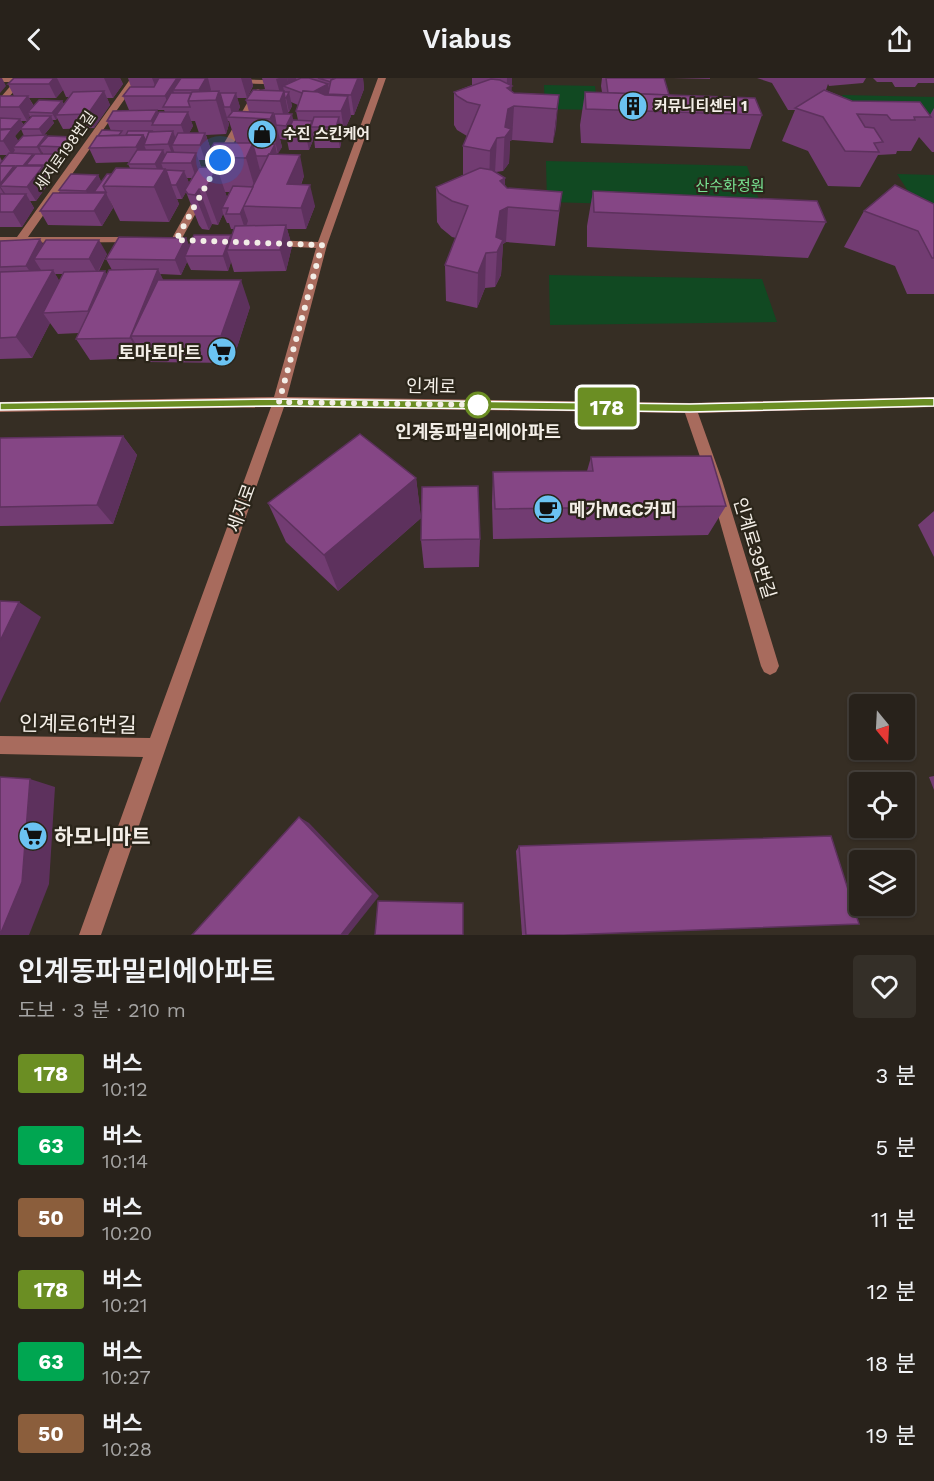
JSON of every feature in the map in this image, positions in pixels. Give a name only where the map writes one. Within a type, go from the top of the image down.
[{"type":"street","name":"세지로","points":[[90,935],[279,402],[322,245],[382,78]]},
{"type":"street","points":[[0,80],[45,80]]},
{"type":"street","points":[[0,103],[21,80]]},
{"type":"street","points":[[129,80],[145,80]]},
{"type":"street","name":"세지로198번길","points":[[20,240],[129,80]]},
{"type":"street","points":[[214,170],[265,80],[222,80]]},
{"type":"street","points":[[164,240],[182,240],[209,180]]},
{"type":"street","points":[[0,240],[152,240]]},
{"type":"street","points":[[266,243],[322,245]]},
{"type":"street","name":"인계로","points":[[0,407],[279,402],[690,408],[934,402]]},
{"type":"street","name":"인계로39번길","points":[[690,408],[715,480],[770,666]]},
{"type":"street","name":"인계로61번길","points":[[0,745],[156,748]]},
{"type":"green space","points":[[544,85],[595,86],[598,110],[545,109]]},
{"type":"green space","points":[[842,95],[934,97],[934,117],[853,115]]},
{"type":"green space","name":"산수화정원","points":[[546,161],[747,166],[762,208],[547,202]]},
{"type":"green space","points":[[897,174],[934,175],[934,209],[919,208]]},
{"type":"green space","points":[[549,275],[762,279],[777,322],[550,325]]},
{"type":"building","points":[[14,78],[54,78],[49,84],[8,84]]},
{"type":"building","points":[[159,78],[177,78],[165,96],[123,96],[130,87],[154,87]]},
{"type":"building","points":[[181,78],[206,78],[199,90],[173,90]]},
{"type":"building","points":[[301,78],[328,84],[313,92],[303,91],[302,93],[283,86]]},
{"type":"building","points":[[318,78],[336,78],[331,82]]},
{"type":"building","points":[[358,78],[351,95],[328,94],[331,80]]},
{"type":"building","points":[[606,78],[664,78],[669,95],[608,93]]},
{"type":"building","points":[[491,79],[500,80],[512,86],[507,88],[514,93],[559,95],[557,109],[514,106],[508,109],[505,127],[511,129],[505,137],[497,138],[490,151],[463,146],[480,105],[467,102],[454,92]]},
{"type":"building","points":[[253,90],[284,91],[280,101],[246,100]]},
{"type":"building","points":[[824,90],[852,101],[920,102],[931,117],[891,120],[887,115],[857,114],[865,127],[874,128],[883,142],[874,143],[879,152],[845,151],[823,117],[795,108]]},
{"type":"building","points":[[104,91],[88,114],[56,115],[73,92]]},
{"type":"building","points":[[219,91],[216,100],[188,101],[192,92]]},
{"type":"building","points":[[303,91],[348,96],[341,111],[296,111]]},
{"type":"building","points":[[585,92],[755,98],[762,115],[586,109]]},
{"type":"building","points":[[171,93],[191,93],[188,101],[190,107],[163,107]]},
{"type":"building","points":[[220,93],[236,93],[230,107],[224,107]]},
{"type":"building","points":[[0,96],[28,96],[19,107],[0,107]]},
{"type":"building","points":[[39,100],[62,101],[52,113],[28,112]]},
{"type":"building","points":[[157,110],[151,121],[107,121],[113,111]]},
{"type":"building","points":[[233,111],[273,113],[270,119],[228,117]]},
{"type":"building","points":[[159,112],[188,112],[181,125],[152,125]]},
{"type":"building","points":[[274,114],[292,114],[286,126],[276,125]]},
{"type":"building","points":[[32,116],[51,116],[39,129],[20,129]]},
{"type":"building","points":[[314,117],[339,117],[336,127],[311,127]]},
{"type":"building","points":[[0,118],[20,119],[11,129],[0,129]]},
{"type":"building","points":[[293,120],[312,121],[306,136],[286,136]]},
{"type":"building","points":[[12,129],[3,141],[0,141],[0,130]]},
{"type":"building","points":[[102,130],[122,131],[119,135],[98,136]]},
{"type":"building","points":[[128,131],[153,131],[149,132],[146,141],[143,135],[126,135]]},
{"type":"building","points":[[173,131],[168,144],[144,145],[149,132]]},
{"type":"building","points":[[178,133],[205,133],[200,145],[172,145]]},
{"type":"building","points":[[46,135],[37,147],[13,147],[23,136]]},
{"type":"building","points":[[143,135],[136,147],[89,148],[97,136]]},
{"type":"building","points":[[48,136],[73,137],[64,147],[39,146]]},
{"type":"building","points":[[214,143],[253,143],[246,158],[206,157]]},
{"type":"building","points":[[275,144],[267,156],[256,156],[253,145]]},
{"type":"building","points":[[137,150],[163,150],[155,164],[128,164]]},
{"type":"building","points":[[167,152],[196,153],[191,163],[161,163]]},
{"type":"building","points":[[9,153],[33,154],[23,166],[0,166]]},
{"type":"building","points":[[35,154],[61,154],[52,165],[26,165]]},
{"type":"building","points":[[269,154],[300,155],[287,184],[310,185],[301,208],[243,206]]},
{"type":"building","points":[[0,166],[14,166],[0,184]]},
{"type":"building","points":[[17,166],[43,166],[27,187],[0,186]]},
{"type":"building","points":[[199,167],[217,168],[205,190],[199,189],[195,195],[188,194],[185,190]]},
{"type":"building","points":[[116,168],[165,169],[154,187],[103,186]]},
{"type":"building","points":[[480,168],[492,170],[505,178],[500,181],[507,188],[562,192],[559,211],[508,207],[500,211],[496,237],[503,240],[497,252],[486,253],[478,273],[445,265],[468,206],[452,201],[439,193],[436,187]]},
{"type":"building","points":[[166,170],[184,171],[176,185],[171,185]]},
{"type":"building","points":[[71,174],[98,175],[86,191],[59,190]]},
{"type":"building","points":[[107,174],[111,174],[103,186],[106,192],[94,192]]},
{"type":"building","points":[[895,185],[934,204],[934,258],[918,231],[864,211]]},
{"type":"building","points":[[233,186],[253,187],[240,214],[226,214],[228,208],[222,208]]},
{"type":"building","points":[[593,191],[817,201],[826,222],[594,212]]},
{"type":"building","points":[[53,193],[106,193],[94,211],[40,211]]},
{"type":"building","points":[[0,194],[26,194],[13,212],[0,212]]},
{"type":"building","points":[[286,225],[280,250],[227,250],[235,226]]},
{"type":"building","points":[[194,235],[231,235],[223,256],[185,256]]},
{"type":"building","points":[[119,237],[186,238],[175,260],[106,259]]},
{"type":"building","points":[[40,239],[26,266],[0,267],[0,241]]},
{"type":"building","points":[[46,240],[99,240],[89,259],[34,259]]},
{"type":"building","points":[[158,269],[130,338],[76,339],[109,270]]},
{"type":"building","points":[[53,270],[16,337],[0,338],[0,272]]},
{"type":"building","points":[[105,271],[88,311],[43,313],[64,272]]},
{"type":"building","points":[[158,280],[241,280],[221,336],[131,336]]},
{"type":"building","points":[[360,434],[416,478],[324,555],[268,503]]},
{"type":"building","points":[[123,436],[97,505],[0,507],[0,438]]},
{"type":"building","points":[[711,456],[726,506],[495,509],[493,472],[593,471],[591,457]]},
{"type":"building","points":[[478,486],[480,539],[421,540],[422,487]]},
{"type":"building","points":[[0,601],[19,602],[0,641]]},
{"type":"building","points":[[0,777],[30,779],[22,882],[0,935]]},
{"type":"building","points":[[299,817],[373,894],[341,935],[192,935]]},
{"type":"building","points":[[831,836],[849,893],[849,916],[856,916],[859,924],[526,935],[519,846]]},
{"type":"building","points":[[378,901],[463,903],[463,935],[375,935]]},
{"type":"bus line","name":"178","points":[[0,407],[279,402],[690,408],[934,402]]},
{"type":"place","name":"커뮤니티센터 1","points":[[633,106]]},
{"type":"place","name":"수진 스킨케어","points":[[262,134]]},
{"type":"place","name":"토마토마트","points":[[222,352]]},
{"type":"place","name":"인계동파밀리에아파트","points":[[478,405]]},
{"type":"place","name":"메가MGC커피","points":[[548,509]]},
{"type":"place","name":"하모니마트","points":[[33,836]]},
{"type":"route","points":[[220,160],[176,240],[322,245],[279,402],[478,405]]}]
